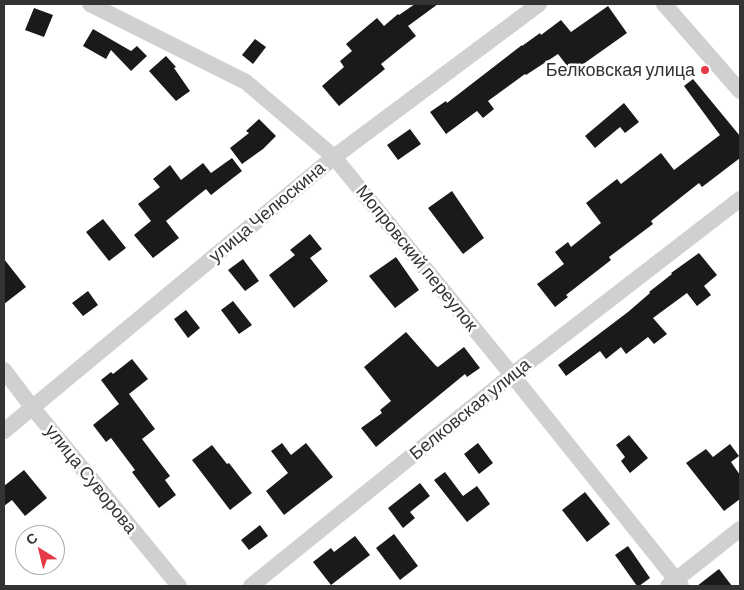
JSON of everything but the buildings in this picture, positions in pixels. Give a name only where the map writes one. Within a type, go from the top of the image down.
[{"type":"street","name":"Мопровский переулок","points":[[90,4],[246,82],[334,157],[512,375],[675,584]]},
{"type":"street","name":"улица Челюскина","points":[[4,430],[334,157],[539,4]]},
{"type":"street","points":[[664,4],[740,90]]},
{"type":"street","name":"Белковская улица","points":[[251,586],[512,375],[740,200]]},
{"type":"street","name":"улица Суворова","points":[[4,370],[32,407],[179,586]]},
{"type":"street","points":[[675,584],[740,529]]},
{"type":"place","name":"Белковская улица","points":[[705,70]]}]
